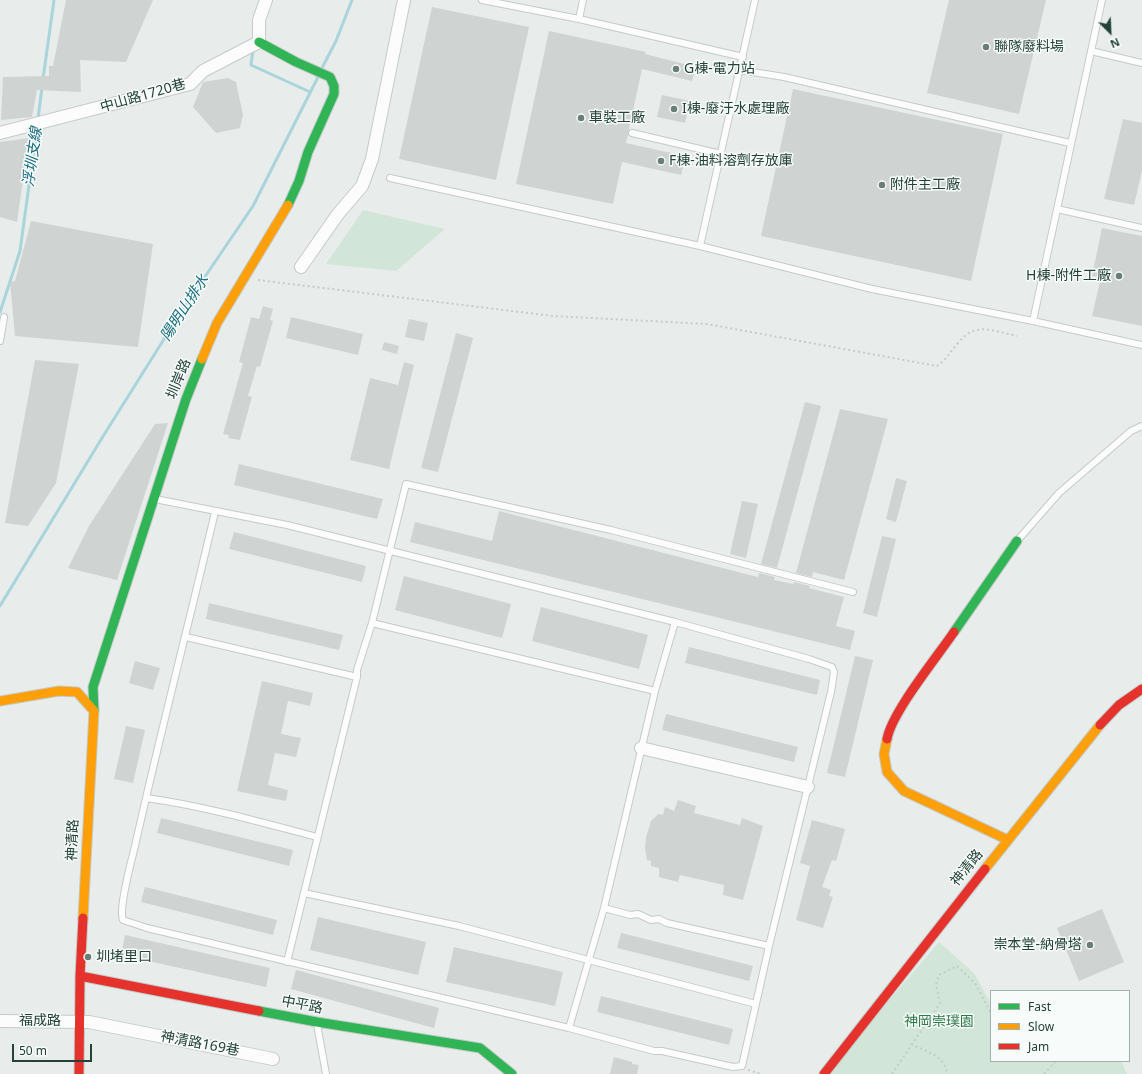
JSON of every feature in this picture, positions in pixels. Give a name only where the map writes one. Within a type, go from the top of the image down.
[{"type":"street","points":[[259,42],[259,20],[266,0]]},
{"type":"street","points":[[301,267],[338,214],[362,186],[372,159],[404,0]]},
{"type":"street","name":"圳岸路","points":[[94,711],[93,687],[186,399],[214,330],[286,208],[299,181],[308,152],[334,94],[334,86],[330,77],[296,62],[259,42]]},
{"type":"street","name":"中山路1720巷","points":[[0,133],[190,84],[203,71],[259,42]]},
{"type":"street","points":[[1008,840],[904,791],[888,772],[884,754],[888,733],[904,704],[1018,541]]},
{"type":"street","name":"神清路","points":[[824,1074],[1104,720],[1119,705],[1142,689]]},
{"type":"street","points":[[0,701],[59,691],[77,692],[94,711]]},
{"type":"street","name":"神清路","points":[[80,1074],[80,976],[94,711]]},
{"type":"street","points":[[642,748],[808,787]]},
{"type":"street","name":"中平路","points":[[80,976],[317,1022],[480,1048],[512,1074]]},
{"type":"street","name":"福成路","points":[[0,1021],[80,1021]]},
{"type":"street","name":"神清路169巷","points":[[80,1021],[273,1059]]},
{"type":"lane","points":[[482,0],[579,19],[743,57]]},
{"type":"lane","points":[[579,19],[583,0]]},
{"type":"lane","points":[[700,246],[755,0]]},
{"type":"lane","points":[[1033,321],[1070,142],[1102,0]]},
{"type":"lane","points":[[1091,51],[1142,63]]},
{"type":"lane","points":[[740,70],[784,77],[1070,142]]},
{"type":"lane","points":[[632,133],[721,154]]},
{"type":"lane","points":[[390,178],[700,246],[872,289],[1033,321],[1142,345]]},
{"type":"lane","points":[[1057,209],[1142,228]]},
{"type":"lane","points":[[0,341],[4,317]]},
{"type":"lane","points":[[1018,541],[1059,493],[1131,430],[1142,426]]},
{"type":"lane","points":[[287,962],[357,677],[357,670],[372,623],[406,484],[611,530],[853,592]]},
{"type":"lane","points":[[154,499],[287,525],[389,550],[675,622],[809,658],[832,667],[834,672],[831,692],[769,946],[742,1066],[733,1067],[662,1051],[654,1051],[569,1028],[147,928],[123,920],[121,916],[124,898],[146,798],[215,512]]},
{"type":"lane","points":[[569,1028],[604,908],[655,691],[675,622]]},
{"type":"lane","points":[[372,623],[655,691]]},
{"type":"lane","points":[[186,637],[357,677]]},
{"type":"lane","points":[[146,798],[178,803],[317,837]]},
{"type":"lane","points":[[304,893],[459,926],[588,962],[756,1004]]},
{"type":"lane","points":[[604,908],[630,915],[638,914],[651,920],[659,919],[667,923],[769,946]]},
{"type":"lane","points":[[317,1022],[326,1074]]},
{"type":"path","points":[[245,279],[552,316],[707,324],[937,366],[948,358],[957,344],[968,332],[977,328],[1017,336]]},
{"type":"path","points":[[892,1074],[940,1003],[936,985],[939,975],[957,966],[975,983],[990,1011]]},
{"type":"path","points":[[911,1044],[941,1058],[947,1069],[947,1074]]},
{"type":"path","points":[[1044,1074],[1055,1062]]},
{"type":"path","points":[[742,1066],[750,1071],[761,1074]]},
{"type":"green space","points":[[363,210],[445,229],[396,271],[326,264]]},
{"type":"green space","name":"神岡崇璞園","points":[[939,942],[974,973],[990,1002],[990,1062],[1121,1062],[1127,1074],[826,1074]]},
{"type":"building","points":[[66,0],[153,0],[126,62],[80,60],[81,92],[37,90],[32,117],[1,120],[3,77],[49,76],[49,66],[53,66]]},
{"type":"building","name":"聯隊廢料場","points":[[949,0],[1046,0],[1019,114],[927,93]]},
{"type":"building","points":[[432,7],[529,27],[496,180],[399,159]]},
{"type":"building","name":"車裝工廠","points":[[549,31],[646,52],[645,54],[696,67],[692,81],[642,69],[626,143],[685,156],[681,175],[622,162],[613,204],[516,184]]},
{"type":"building","points":[[228,78],[236,82],[243,115],[240,128],[216,133],[193,107],[203,82]]},
{"type":"building","name":"附件主工廠","points":[[793,89],[1003,134],[971,281],[761,236]]},
{"type":"building","name":"I棟-廢汙水處理廠","points":[[662,95],[690,101],[685,123],[657,117]]},
{"type":"building","points":[[1123,119],[1142,123],[1142,171],[1134,205],[1104,199]]},
{"type":"building","points":[[29,138],[17,222],[0,217],[0,142]]},
{"type":"building","points":[[31,221],[153,244],[138,347],[15,336],[10,282],[15,281]]},
{"type":"building","name":"H棟-附件工廠","points":[[1102,228],[1142,236],[1142,326],[1092,316],[1101,277],[1092,276]]},
{"type":"building","points":[[263,306],[273,309],[270,320],[273,321],[260,367],[257,366],[248,396],[252,397],[240,440],[228,438],[229,435],[223,434],[243,363],[239,362],[251,317],[259,319]]},
{"type":"building","points":[[291,317],[363,334],[358,355],[286,338]]},
{"type":"building","points":[[409,319],[428,323],[424,341],[405,337]]},
{"type":"building","points":[[456,333],[473,338],[438,472],[421,468]]},
{"type":"building","points":[[384,342],[399,346],[397,354],[382,350]]},
{"type":"building","points":[[35,360],[79,364],[56,483],[28,526],[5,523]]},
{"type":"building","points":[[404,362],[414,365],[389,469],[350,460],[370,378],[398,385]]},
{"type":"building","points":[[805,402],[821,406],[777,568],[761,564]]},
{"type":"building","points":[[840,409],[888,419],[844,580],[813,572],[812,577],[796,573]]},
{"type":"building","points":[[168,423],[117,580],[68,568],[89,526],[155,424]]},
{"type":"building","points":[[239,464],[383,499],[377,519],[234,485]]},
{"type":"building","points":[[896,478],[907,481],[896,522],[886,519]]},
{"type":"building","points":[[742,501],[758,504],[746,558],[730,554]]},
{"type":"building","points":[[499,511],[758,577],[759,573],[775,577],[774,580],[793,584],[794,582],[810,586],[809,588],[844,597],[836,626],[855,631],[850,650],[410,542],[415,522],[492,541]]},
{"type":"building","points":[[234,532],[366,566],[362,582],[229,549]]},
{"type":"building","points":[[882,536],[896,539],[877,617],[863,613]]},
{"type":"building","points":[[404,576],[511,604],[502,638],[395,610]]},
{"type":"building","points":[[209,603],[343,635],[339,650],[206,619]]},
{"type":"building","points":[[541,607],[648,635],[639,669],[532,641]]},
{"type":"building","points":[[689,647],[820,680],[817,695],[685,663]]},
{"type":"building","points":[[855,656],[873,660],[845,777],[827,773]]},
{"type":"building","points":[[135,661],[160,668],[153,690],[129,683]]},
{"type":"building","points":[[262,681],[313,693],[310,706],[288,701],[281,734],[301,738],[296,757],[275,753],[268,785],[288,790],[286,801],[237,791]]},
{"type":"building","points":[[666,714],[798,747],[794,762],[662,730]]},
{"type":"building","points":[[126,726],[145,730],[133,783],[114,779]]},
{"type":"building","points":[[678,800],[696,806],[694,813],[740,825],[742,818],[763,826],[743,900],[723,895],[724,885],[680,875],[678,882],[659,877],[659,868],[651,866],[651,861],[647,860],[645,848],[646,837],[651,821],[658,814],[663,815],[665,807],[674,811]]},
{"type":"building","points":[[161,818],[293,850],[289,866],[157,833]]},
{"type":"building","points":[[812,820],[845,829],[836,861],[832,860],[822,887],[831,890],[829,896],[833,897],[823,928],[796,920],[810,866],[800,863]]},
{"type":"building","points":[[145,887],[277,920],[273,935],[141,902]]},
{"type":"building","name":"崇本堂-納骨塔","points":[[1102,909],[1124,962],[1079,981],[1057,928]]},
{"type":"building","points":[[318,917],[426,942],[418,975],[310,950]]},
{"type":"building","points":[[621,933],[753,966],[749,981],[617,948]]},
{"type":"building","points":[[125,935],[270,968],[266,987],[121,955]]},
{"type":"building","points":[[454,947],[563,972],[555,1006],[446,982]]},
{"type":"building","points":[[296,970],[439,1008],[434,1028],[291,989]]},
{"type":"building","points":[[601,996],[733,1029],[729,1045],[597,1012]]},
{"type":"building","points":[[614,1057],[639,1065],[637,1074],[610,1074]]},
{"type":"waterway","name":"浮圳支線","points":[[43,79],[54,0]]},
{"type":"waterway","name":"陽明山排水","points":[[322,68],[336,41],[352,0]]},
{"type":"waterway","points":[[253,49],[251,65],[310,92]]},
{"type":"waterway","name":"陽明山排水","points":[[0,606],[102,438],[181,312],[253,206],[318,77]]},
{"type":"waterway","name":"浮圳支線","points":[[38,119],[42,87]]},
{"type":"waterway","name":"浮圳支線","points":[[0,312],[20,251],[37,127]]},
{"type":"traffic: fast","points":[[259,42],[296,62],[330,77],[334,86],[334,94],[308,152],[299,181],[288,205]]},
{"type":"traffic: fast","points":[[94,711],[93,687],[186,399],[202,359]]},
{"type":"traffic: fast","points":[[954,632],[1017,541]]},
{"type":"traffic: fast","points":[[259,1011],[317,1022],[480,1048],[512,1074]]},
{"type":"traffic: slow","points":[[202,359],[217,323],[288,205]]},
{"type":"traffic: slow","points":[[0,701],[59,691],[77,692],[94,711],[83,918]]},
{"type":"traffic: slow","points":[[985,869],[1100,725]]},
{"type":"traffic: slow","points":[[887,739],[884,754],[887,772],[904,791],[1008,840]]},
{"type":"traffic: jam","points":[[887,739],[897,714],[954,632]]},
{"type":"traffic: jam","points":[[1100,725],[1119,705],[1142,689]]},
{"type":"traffic: jam","points":[[824,1074],[985,869]]},
{"type":"traffic: jam","points":[[79,1074],[80,976],[83,918]]},
{"type":"traffic: jam","points":[[80,976],[259,1011]]},
{"type":"place","name":"聯隊廢料場","points":[[986,47]]},
{"type":"place","name":"G棟-電力站","points":[[676,69]]},
{"type":"place","name":"I棟-廢汙水處理廠","points":[[674,109]]},
{"type":"place","name":"車裝工廠","points":[[581,118]]},
{"type":"place","name":"F棟-油料溶劑存放庫","points":[[661,161]]},
{"type":"place","name":"附件主工廠","points":[[882,185]]},
{"type":"place","name":"H棟-附件工廠","points":[[1119,276]]},
{"type":"place","name":"崇本堂-納骨塔","points":[[1090,945]]},
{"type":"place","name":"圳堵里口","points":[[88,957]]}]
